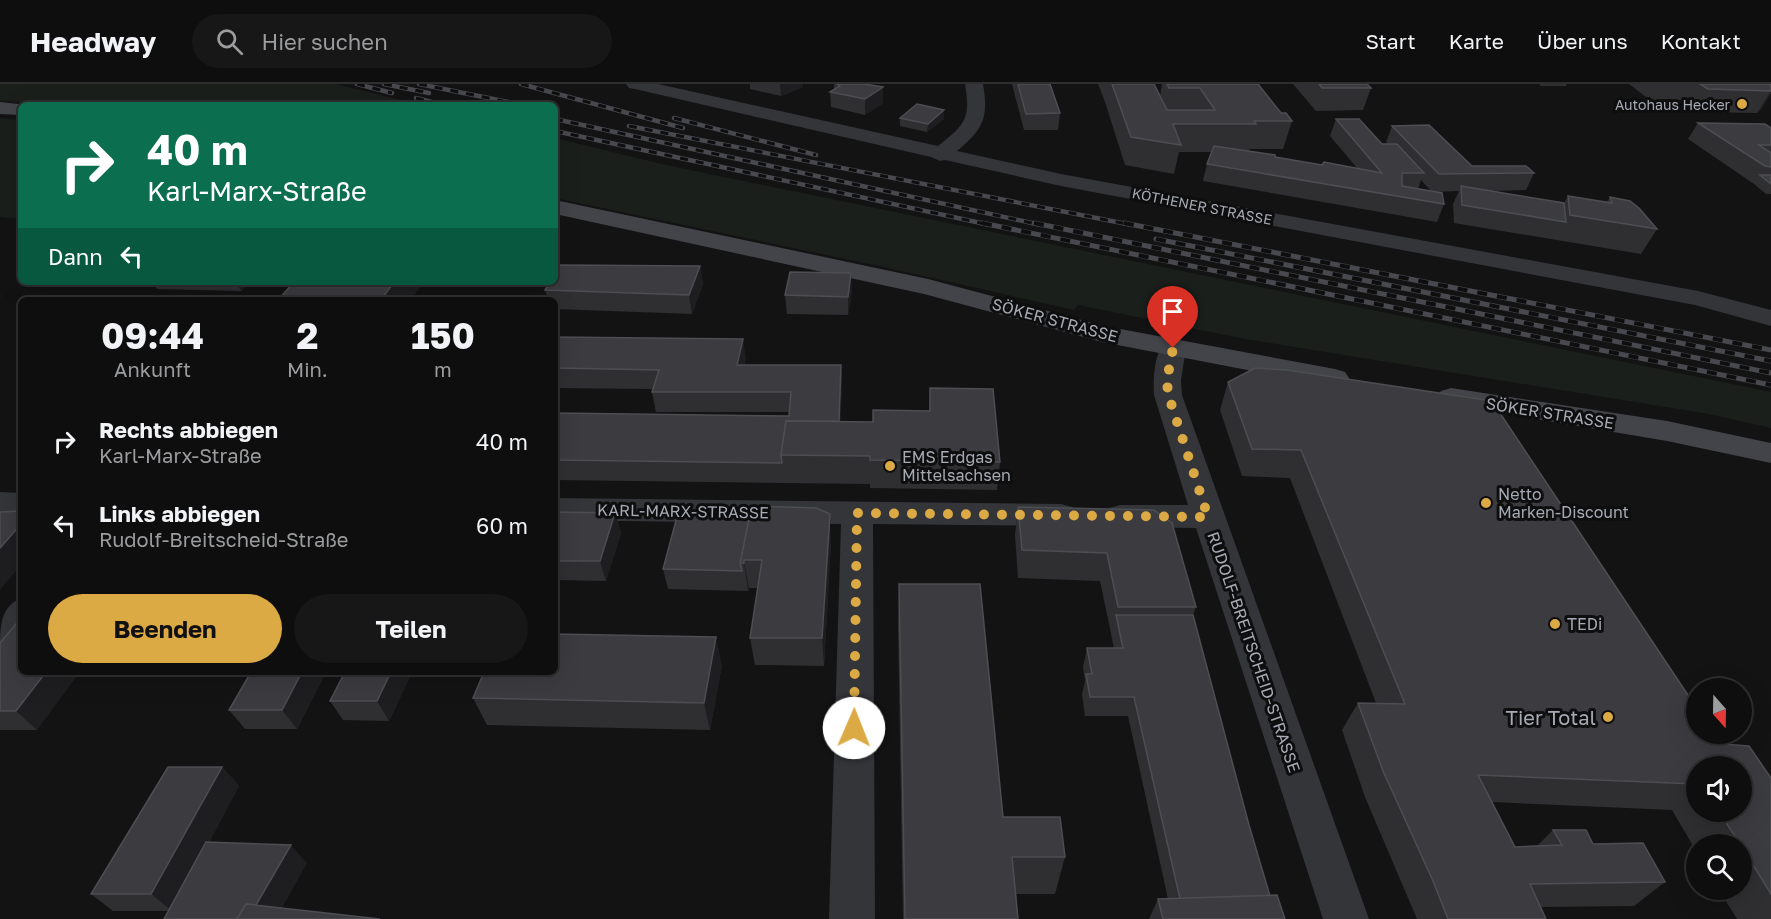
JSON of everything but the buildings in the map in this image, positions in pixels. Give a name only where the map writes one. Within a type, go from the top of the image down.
[{"type":"street","name":"KÖTHENER STRASSE","points":[[635,84],[723,97],[940,155],[1061,180],[1698,298],[1771,318]]},
{"type":"street","points":[[940,155],[974,126],[978,113],[974,84]]},
{"type":"street","points":[[0,108],[18,109]]},
{"type":"street","name":"SÖKER STRASSE","points":[[558,208],[928,287],[1068,326],[1173,348],[1366,383]]},
{"type":"street","name":"RUDOLF-BREITSCHEID-STRASSE","points":[[1173,348],[1167,380],[1168,394],[1346,919]]},
{"type":"street","name":"SÖKER STRASSE","points":[[1424,393],[1667,431],[1771,453]]},
{"type":"street","points":[[0,503],[18,504]]},
{"type":"street","name":"KARL-MARX-STRASSE","points":[[558,509],[1208,517]]},
{"type":"street","points":[[852,919],[857,513]]},
{"type":"street","points":[[0,638],[18,616]]},
{"type":"shaded area","points":[[0,84],[335,84],[409,102],[18,102],[0,101]]},
{"type":"shaded area","points":[[0,118],[18,120],[18,219],[0,217]]},
{"type":"shaded area","points":[[558,139],[666,165],[1771,392],[1771,428],[1709,414],[1245,339],[1078,305],[1074,310],[879,266],[558,199]]},
{"type":"railway","points":[[357,84],[392,93]]},
{"type":"railway","points":[[384,84],[429,93]]},
{"type":"railway","points":[[419,84],[508,102]]},
{"type":"railway","points":[[521,84],[683,128]]},
{"type":"railway","points":[[416,98],[431,102]]},
{"type":"railway","points":[[674,118],[816,155]]},
{"type":"railway","points":[[558,120],[1041,225]]},
{"type":"railway","points":[[629,126],[1132,225]]},
{"type":"railway","points":[[558,132],[990,225]]},
{"type":"railway","points":[[982,223],[1771,385]]},
{"type":"railway","points":[[1034,223],[1771,373]]},
{"type":"railway","points":[[1124,223],[1771,350]]},
{"type":"railway","points":[[1156,239],[1771,361]]},
{"type":"place","name":"Autohaus Hecker","points":[[1742,104]]},
{"type":"place","name":"EMS Erdgas Mittelsachsen","points":[[890,466]]},
{"type":"place","name":"Netto Marken-Discount","points":[[1486,503]]},
{"type":"place","name":"TEDi","points":[[1555,624]]},
{"type":"place","name":"Tier Total","points":[[1608,717]]},
{"type":"route","points":[[854,728],[857,513],[1208,517],[1168,394],[1167,380],[1173,348]]}]
